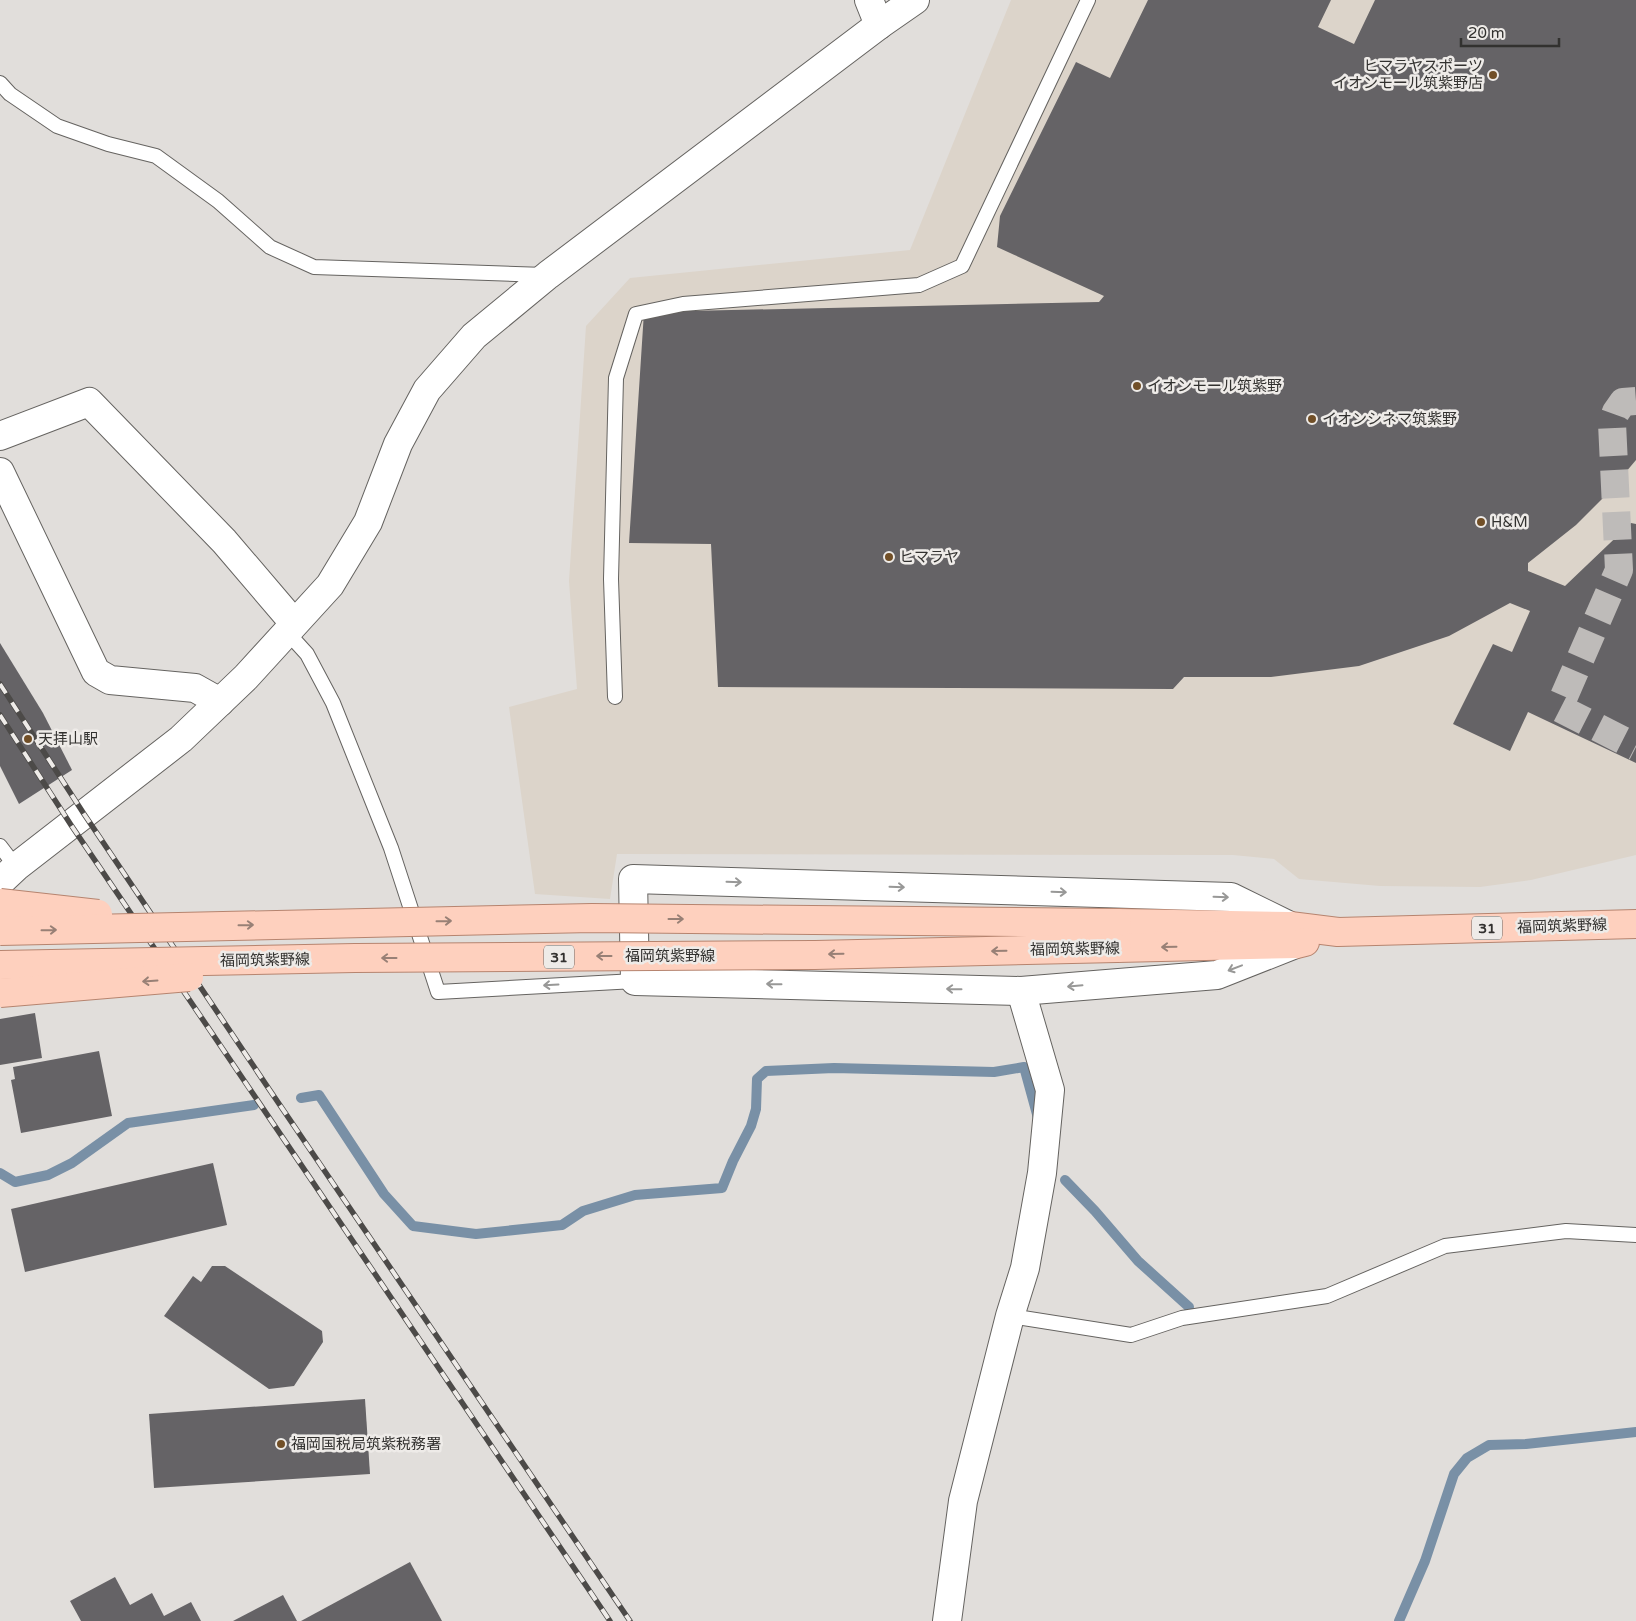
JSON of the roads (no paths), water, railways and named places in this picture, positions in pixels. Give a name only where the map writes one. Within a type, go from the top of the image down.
[{"type":"main road","points":[[0,904],[210,926]]},
{"type":"main road","name":"福岡筑紫野線","points":[[0,931],[592,918],[1117,936],[1294,935],[1338,932],[1636,924]]},
{"type":"main road","name":"福岡筑紫野線","points":[[0,965],[355,958],[825,955],[1117,936]]},
{"type":"main road","points":[[0,993],[161,980],[355,958]]},
{"type":"street","points":[[869,0],[879,25]]},
{"type":"street","points":[[5,865],[181,739],[220,702],[330,585],[368,522],[398,444],[427,390],[474,336],[548,276],[879,25],[915,0]]},
{"type":"street","points":[[0,436],[89,402],[224,541],[290,628]]},
{"type":"street","points":[[0,472],[96,672],[110,680],[195,688],[220,702]]},
{"type":"street","points":[[633,879],[1230,898],[1294,935],[1217,975],[1021,991],[635,981],[633,879]]},
{"type":"street","points":[[947,1621],[964,1501],[1010,1316],[1025,1268],[1042,1173],[1050,1090],[1021,991]]},
{"type":"lane","points":[[615,697],[610,579],[616,378],[636,314],[683,304],[920,285],[962,266],[1088,0]]},
{"type":"lane","points":[[0,83],[10,94],[57,126],[108,144],[156,156],[218,201],[270,247],[314,267],[548,276]]},
{"type":"lane","points":[[290,628],[307,654],[333,704],[390,848],[438,992],[635,981]]},
{"type":"lane","points":[[1010,1316],[1131,1335],[1182,1318],[1327,1296],[1445,1246],[1566,1231],[1636,1235]]},
{"type":"waterway","points":[[301,1098],[319,1095],[384,1194],[413,1226],[476,1234],[562,1225],[583,1211],[635,1195],[722,1188],[751,1126],[756,1109],[757,1079],[766,1071],[834,1068],[994,1072],[1024,1067],[1038,1118]]},
{"type":"waterway","points":[[0,1173],[15,1182],[48,1175],[72,1163],[128,1123],[254,1105]]},
{"type":"waterway","points":[[1065,1180],[1095,1211],[1138,1261],[1189,1307]]},
{"type":"waterway","points":[[1399,1621],[1425,1561],[1454,1474],[1467,1458],[1489,1445],[1526,1444],[1636,1432]]},
{"type":"tunnel","points":[[1636,401],[1623,402],[1616,412],[1612,423],[1619,570],[1559,708],[1636,747]]},
{"type":"railway","points":[[0,684],[84,814],[630,1621]]},
{"type":"railway","points":[[0,715],[71,825],[610,1621]]},
{"type":"place","name":"ヒマラヤスポーツ イオンモール筑紫野店","points":[[1493,75]]},
{"type":"place","name":"イオンモール筑紫野","points":[[1137,386]]},
{"type":"place","name":"イオンシネマ筑紫野","points":[[1312,419]]},
{"type":"place","name":"H&M","points":[[1481,522]]},
{"type":"place","name":"ヒマラヤ","points":[[889,557]]},
{"type":"place","name":"天拝山駅","points":[[28,739]]},
{"type":"place","name":"福岡国税局筑紫税務署","points":[[281,1444]]}]
